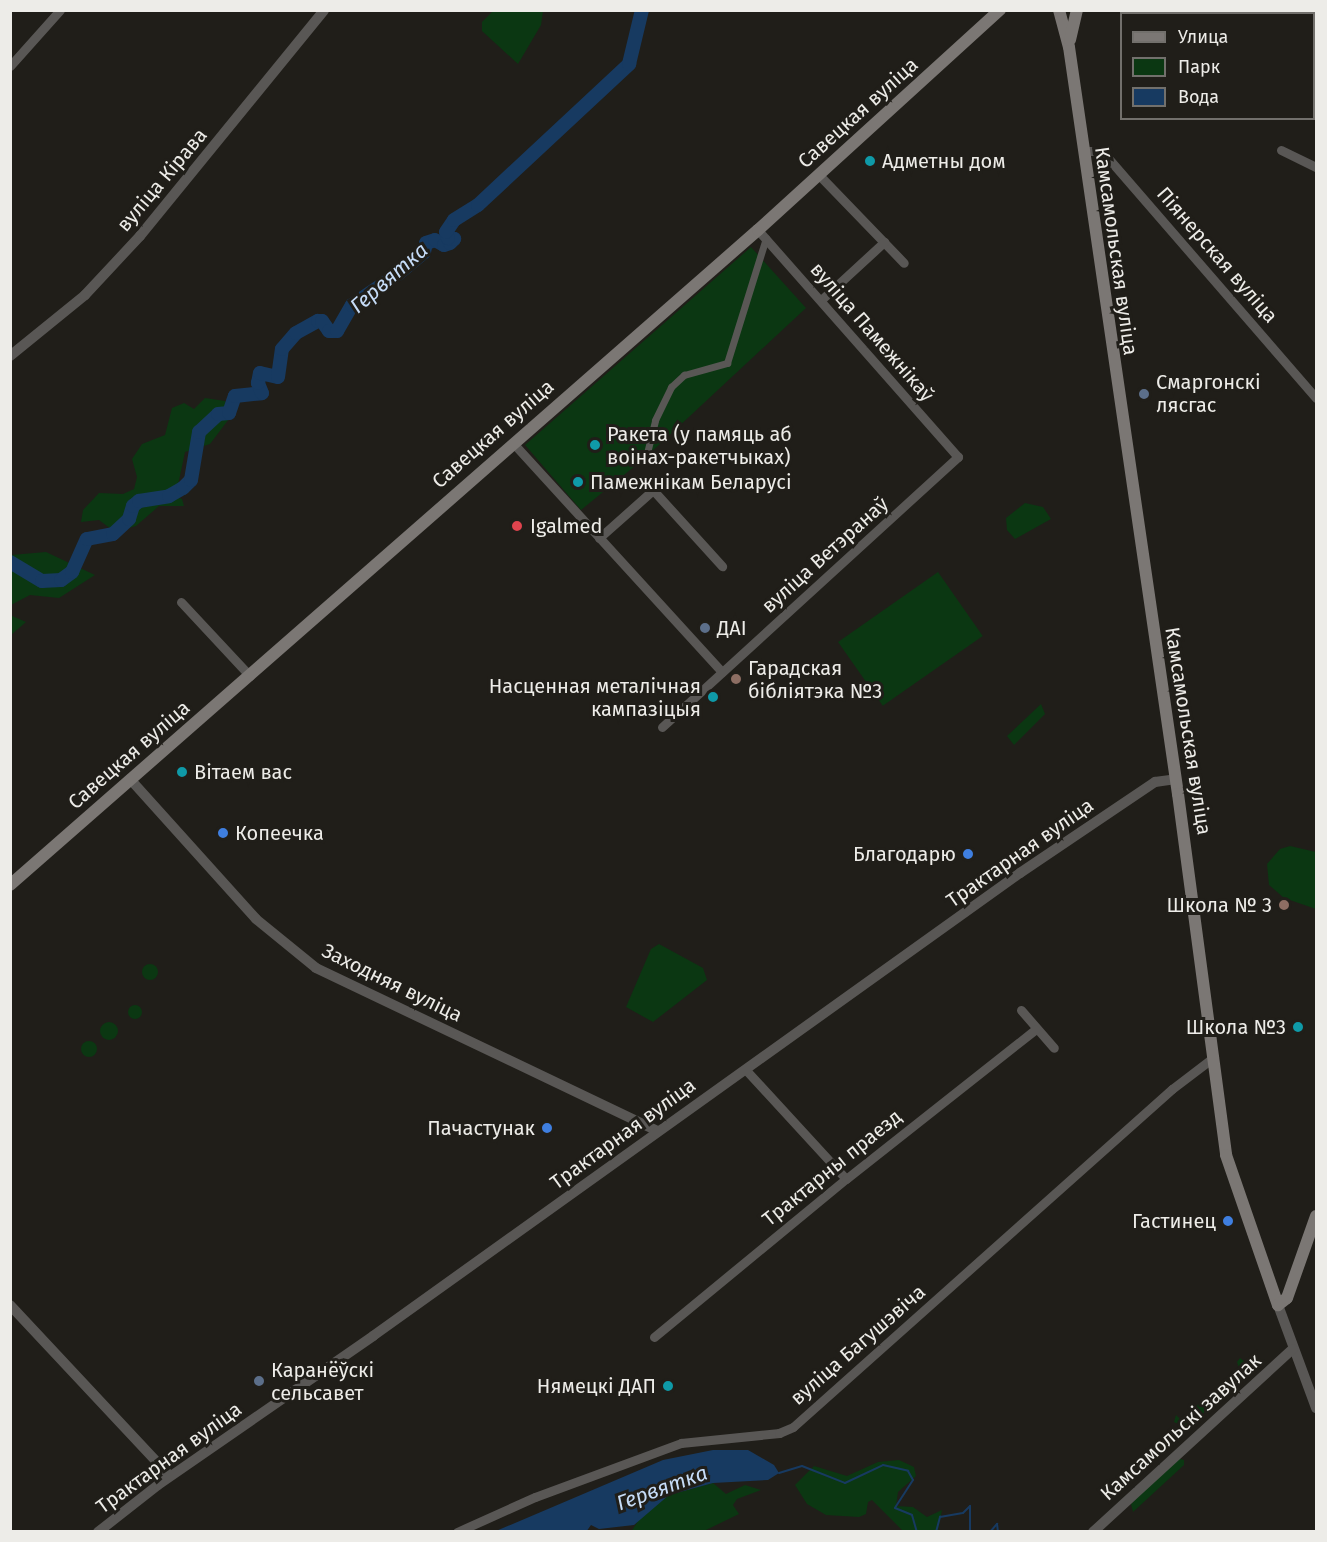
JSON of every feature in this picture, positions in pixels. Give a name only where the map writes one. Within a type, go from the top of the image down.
[{"type":"main road","name":"Савецкая вуліца","points":[[10,885],[513,443],[762,234],[819,175],[1000,10]]},
{"type":"main road","name":"Камсамольская вуліца","points":[[1059,10],[1069,47],[1176,778],[1231,1176],[1278,1305]]},
{"type":"main road","name":"Камсамольская вуліца","points":[[1069,47],[1077,10]]},
{"type":"main road","points":[[1278,1305],[1287,1298],[1317,1216]]},
{"type":"street","points":[[10,66],[60,10]]},
{"type":"street","name":"вуліца Кірава","points":[[10,356],[85,295],[140,236],[324,10]]},
{"type":"street","points":[[1281,150],[1317,167]]},
{"type":"street","name":"Піянерская вуліца","points":[[1083,151],[1102,151],[1317,398]]},
{"type":"street","points":[[819,175],[904,262]]},
{"type":"street","points":[[646,457],[656,420],[670,387],[684,375],[727,363],[762,234]]},
{"type":"street","name":"вуліца Памежнікаў","points":[[762,234],[958,457]]},
{"type":"street","points":[[820,300],[885,242]]},
{"type":"street","points":[[513,443],[722,672]]},
{"type":"street","name":"вуліца Ветэранаў","points":[[662,727],[958,457]]},
{"type":"street","points":[[598,538],[652,490],[722,566]]},
{"type":"street","points":[[181,602],[250,676]]},
{"type":"street","name":"Трактарная вуліца","points":[[98,1532],[170,1476],[1020,873],[1155,782],[1176,778]]},
{"type":"street","name":"Заходняя вуліца","points":[[130,779],[256,919],[316,968],[658,1131]]},
{"type":"street","points":[[1021,1010],[1035,1030],[1054,1048]]},
{"type":"street","name":"Трактарны праезд","points":[[654,1337],[846,1179],[1035,1030]]},
{"type":"street","name":"вуліца Багушэвіча","points":[[457,1532],[535,1497],[681,1443],[779,1433],[793,1427],[1172,1089],[1214,1057]]},
{"type":"street","points":[[745,1069],[846,1179]]},
{"type":"street","points":[[10,1305],[170,1476]]},
{"type":"street","name":"Камсамольская вуліца","points":[[1278,1305],[1317,1408]]},
{"type":"street","name":"Камсамольскі завулак","points":[[1093,1532],[1293,1349]]},
{"type":"green space","points":[[494,10],[543,11],[541,25],[518,64],[482,31],[482,22]]},
{"type":"green space","points":[[751,247],[806,308],[646,457],[581,510],[525,445]]},
{"type":"green space","points":[[205,398],[225,401],[232,415],[210,444],[185,452],[178,485],[164,492],[182,499],[184,506],[159,506],[136,526],[115,532],[99,520],[81,522],[83,510],[99,493],[123,494],[134,489],[137,477],[132,459],[142,444],[165,435],[172,408],[184,403],[194,409]]},
{"type":"green space","points":[[1025,503],[1043,507],[1051,519],[1015,539],[1007,530],[1006,518]]},
{"type":"green space","points":[[46,552],[95,575],[59,598],[30,595],[11,605],[11,555]]},
{"type":"green space","points":[[938,572],[983,636],[883,706],[838,642]]},
{"type":"green space","points":[[10,615],[26,622],[11,635],[10,635]]},
{"type":"green space","points":[[1041,704],[1045,714],[1014,745],[1007,736]]},
{"type":"green space","points":[[1290,846],[1316,852],[1316,909],[1284,898],[1269,885],[1267,864],[1280,849]]},
{"type":"green space","points":[[659,944],[703,968],[707,980],[653,1022],[626,1007],[651,949]]},
{"type":"green space","points":[[150,964],[156,966],[158,972],[156,978],[150,980],[144,978],[142,972],[144,966]]},
{"type":"green space","points":[[135,1005],[140,1007],[142,1012],[140,1017],[135,1019],[130,1017],[128,1012],[130,1007]]},
{"type":"green space","points":[[105,1022],[113,1022],[118,1027],[116,1038],[105,1040],[100,1035],[100,1027]]},
{"type":"green space","points":[[86,1041],[92,1041],[97,1049],[95,1055],[86,1057],[81,1052],[81,1046]]},
{"type":"green space","points":[[1240,1358],[1249,1365],[1247,1374],[1187,1428],[1174,1422],[1176,1415],[1181,1420],[1239,1368],[1237,1362]]},
{"type":"green space","points":[[1177,1458],[1184,1460],[1184,1465],[1133,1512],[1131,1504]]},
{"type":"green space","points":[[899,1460],[914,1467],[916,1476],[898,1492],[896,1506],[913,1507],[927,1517],[942,1510],[938,1531],[903,1531],[872,1500],[868,1502],[866,1514],[859,1517],[826,1515],[807,1504],[795,1485],[814,1466],[847,1476],[878,1462]]},
{"type":"green space","points":[[713,1483],[726,1494],[745,1485],[761,1490],[737,1499],[733,1505],[739,1514],[704,1531],[631,1532],[640,1518],[669,1495]]},
{"type":"water","points":[[713,1450],[748,1450],[774,1465],[779,1473],[768,1480],[713,1483],[669,1495],[634,1525],[599,1529],[591,1525],[586,1532],[496,1531],[663,1460]]},
{"type":"waterway","name":"Гервятка","points":[[10,562],[42,581],[61,580],[72,572],[87,539],[113,534],[129,519],[133,506],[139,501],[169,496],[183,488],[191,480],[199,432],[218,414],[229,413],[235,396],[262,393],[258,383],[260,373],[278,377],[282,349],[296,333],[318,321],[322,321],[329,331],[337,331],[352,305],[398,274],[424,252],[426,243],[435,240],[444,245],[450,243],[454,239],[448,238],[446,232],[454,220],[478,205],[629,64],[642,10]]},
{"type":"waterway","name":"Гервятка","points":[[779,1473],[802,1466],[845,1483],[883,1465],[908,1471],[913,1480],[895,1508],[912,1515],[917,1532]]},
{"type":"waterway","name":"Гервятка","points":[[936,1532],[940,1517],[963,1513],[970,1506],[970,1532]]},
{"type":"waterway","name":"Гервятка","points":[[990,1532],[997,1524],[998,1532]]},
{"type":"place","name":"Адметны дом","points":[[870,161]]},
{"type":"place","name":"Смаргонскі лясгас","points":[[1144,394]]},
{"type":"place","name":"Ракета (у памяць аб воінах-ракетчыках)","points":[[595,445]]},
{"type":"place","name":"Памежнікам Беларусі","points":[[578,482]]},
{"type":"place","name":"Igalmed","points":[[517,526]]},
{"type":"place","name":"ДАІ","points":[[705,628]]},
{"type":"place","name":"Гарадская бібліятэка №3","points":[[736,679]]},
{"type":"place","name":"Насценная металічная кампазіцыя","points":[[713,697]]},
{"type":"place","name":"Вітаем вас","points":[[182,772]]},
{"type":"place","name":"Копеечка","points":[[223,833]]},
{"type":"place","name":"Благодарю","points":[[968,854]]},
{"type":"place","name":"Школа № 3","points":[[1284,905]]},
{"type":"place","name":"Школа №3","points":[[1298,1027]]},
{"type":"place","name":"Пачастунак","points":[[547,1128]]},
{"type":"place","name":"Гастинец","points":[[1228,1221]]},
{"type":"place","name":"Каранёўскі сельсавет","points":[[259,1381]]},
{"type":"place","name":"Нямецкі ДАП","points":[[668,1386]]}]
